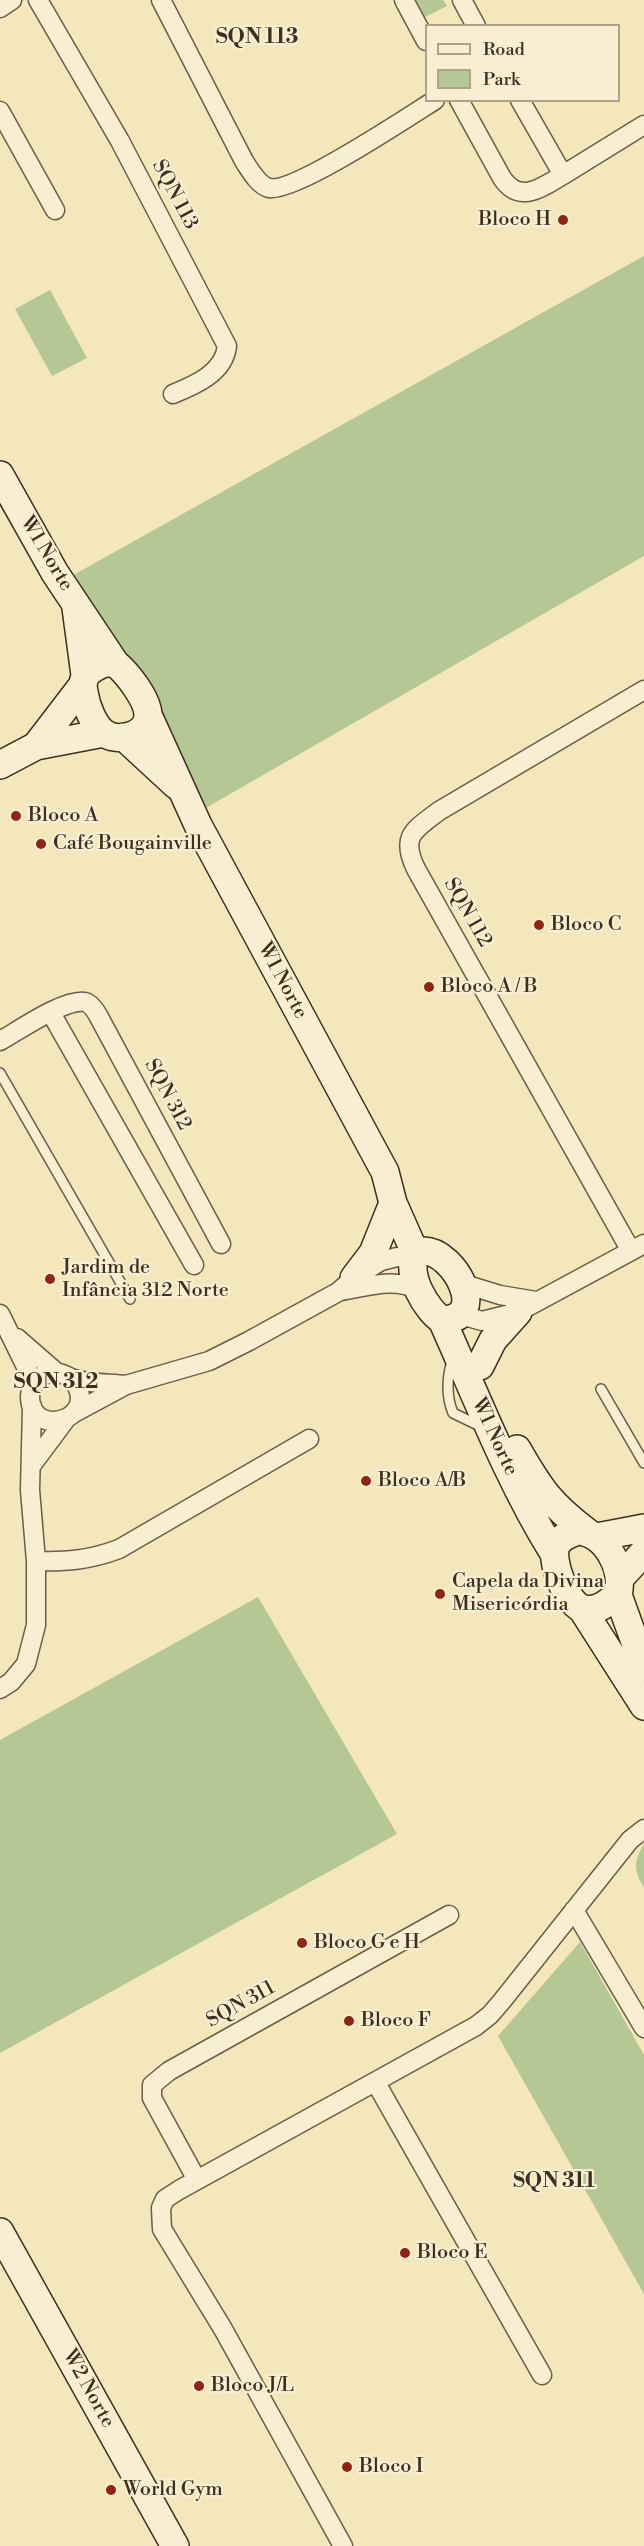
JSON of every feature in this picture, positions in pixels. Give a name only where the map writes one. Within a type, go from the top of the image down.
[{"type":"street","points":[[0,8],[12,0]]},
{"type":"street","name":"SQN 113","points":[[38,0],[120,141],[227,346],[221,365],[191,387],[173,394]]},
{"type":"street","points":[[161,0],[244,161],[268,188],[275,188],[298,180],[334,162],[432,102]]},
{"type":"street","points":[[404,0],[425,39]]},
{"type":"street","points":[[462,0],[475,24]]},
{"type":"street","points":[[460,102],[508,187],[521,193],[531,192],[563,175],[644,125]]},
{"type":"street","points":[[521,102],[563,175]]},
{"type":"street","points":[[0,111],[55,210]]},
{"type":"street","name":"W1 Norte","points":[[0,476],[55,573],[115,663]]},
{"type":"street","name":"W1 Norte","points":[[75,601],[84,680]]},
{"type":"street","points":[[0,765],[36,746],[137,734],[145,727],[148,715],[132,679],[115,663],[105,663],[94,667],[36,746]]},
{"type":"street","points":[[84,680],[90,711],[97,726],[114,735]]},
{"type":"street","name":"SQN 112","points":[[454,1318],[482,1321],[527,1307],[637,1247],[416,869],[408,845],[411,835],[439,811],[644,690]]},
{"type":"street","name":"W1 Norte","points":[[148,715],[163,744],[181,790],[385,1172],[408,1198],[422,1256]]},
{"type":"street","name":"W1 Norte","points":[[114,735],[181,790]]},
{"type":"street","name":"SQN 312","points":[[0,1041],[51,1013],[77,1003],[85,1002],[95,1010],[221,1244]]},
{"type":"street","points":[[51,1013],[194,1265]]},
{"type":"street","name":"W1 Norte","points":[[385,1172],[393,1203],[422,1256]]},
{"type":"street","points":[[346,1285],[373,1253],[393,1203]]},
{"type":"street","points":[[32,1406],[42,1418],[50,1421],[69,1417],[126,1385],[209,1361],[346,1285],[372,1265],[389,1258],[422,1256],[453,1269],[462,1283],[466,1305],[454,1318],[432,1314],[419,1290],[422,1256]]},
{"type":"street","points":[[346,1285],[400,1283],[419,1290]]},
{"type":"street","points":[[462,1283],[527,1307],[493,1340],[480,1366]]},
{"type":"street","points":[[0,1314],[34,1383]]},
{"type":"street","name":"W1 Norte","points":[[454,1318],[455,1350],[490,1430],[527,1506],[553,1552]]},
{"type":"street","name":"W1 Norte","points":[[454,1318],[480,1366],[508,1433],[540,1490],[559,1510],[592,1534]]},
{"type":"street","points":[[9,1331],[63,1375],[79,1392],[77,1408],[31,1466]]},
{"type":"street","points":[[0,1689],[22,1671],[29,1657],[37,1611],[30,1398],[34,1383],[40,1377],[63,1375],[126,1385]]},
{"type":"street","points":[[36,1561],[72,1562],[119,1549],[309,1439]]},
{"type":"street","points":[[644,1528],[592,1534],[577,1531],[562,1538],[553,1552],[564,1588],[582,1609],[644,1706]]},
{"type":"street","points":[[592,1534],[613,1557],[619,1586],[644,1667]]},
{"type":"street","points":[[582,1609],[604,1605],[644,1552]]},
{"type":"street","points":[[343,2546],[228,2340],[162,2229],[160,2208],[165,2199],[197,2180],[476,2026],[490,2015],[630,1840],[644,1829]]},
{"type":"street","points":[[574,1911],[644,2028]]},
{"type":"street","name":"SQN 311","points":[[197,2180],[152,2098],[152,2085],[169,2071],[448,1915]]},
{"type":"street","points":[[376,2083],[542,2375]]},
{"type":"street","name":"W2 Norte","points":[[0,2232],[175,2546]]},
{"type":"lane","points":[[0,1073],[130,1299]]},
{"type":"lane","points":[[601,1389],[644,1463]]},
{"type":"green space","points":[[411,0],[443,0],[447,6],[421,19]]},
{"type":"green space","points":[[644,256],[644,556],[204,809],[68,578]]},
{"type":"green space","points":[[50,290],[87,358],[52,376],[15,309]]},
{"type":"green space","points":[[258,1597],[397,1834],[0,2053],[0,1740]]},
{"type":"green space","points":[[644,1844],[644,1887],[636,1866]]},
{"type":"green space","points":[[580,1942],[644,2055],[644,2294],[498,2036]]},
{"type":"place","name":"Bloco H","points":[[563,220]]},
{"type":"place","name":"Bloco A","points":[[16,816]]},
{"type":"place","name":"Café Bougainville","points":[[41,844]]},
{"type":"place","name":"Bloco C","points":[[539,925]]},
{"type":"place","name":"Bloco A / B","points":[[429,987]]},
{"type":"place","name":"Jardim de Infância 312 Norte","points":[[50,1279]]},
{"type":"place","name":"Bloco A/B","points":[[366,1481]]},
{"type":"place","name":"Capela da Divina Misericórdia","points":[[440,1594]]},
{"type":"place","name":"Bloco G e H","points":[[302,1943]]},
{"type":"place","name":"Bloco F","points":[[349,2021]]},
{"type":"place","name":"Bloco E","points":[[405,2253]]},
{"type":"place","name":"Bloco J/L","points":[[199,2386]]},
{"type":"place","name":"Bloco I","points":[[347,2467]]},
{"type":"place","name":"World Gym","points":[[111,2490]]},
{"type":"district","name":"SQN 113","points":[[257,38]]},
{"type":"district","name":"SQN 312","points":[[56,1383]]},
{"type":"district","name":"SQN 311","points":[[554,2182]]}]
